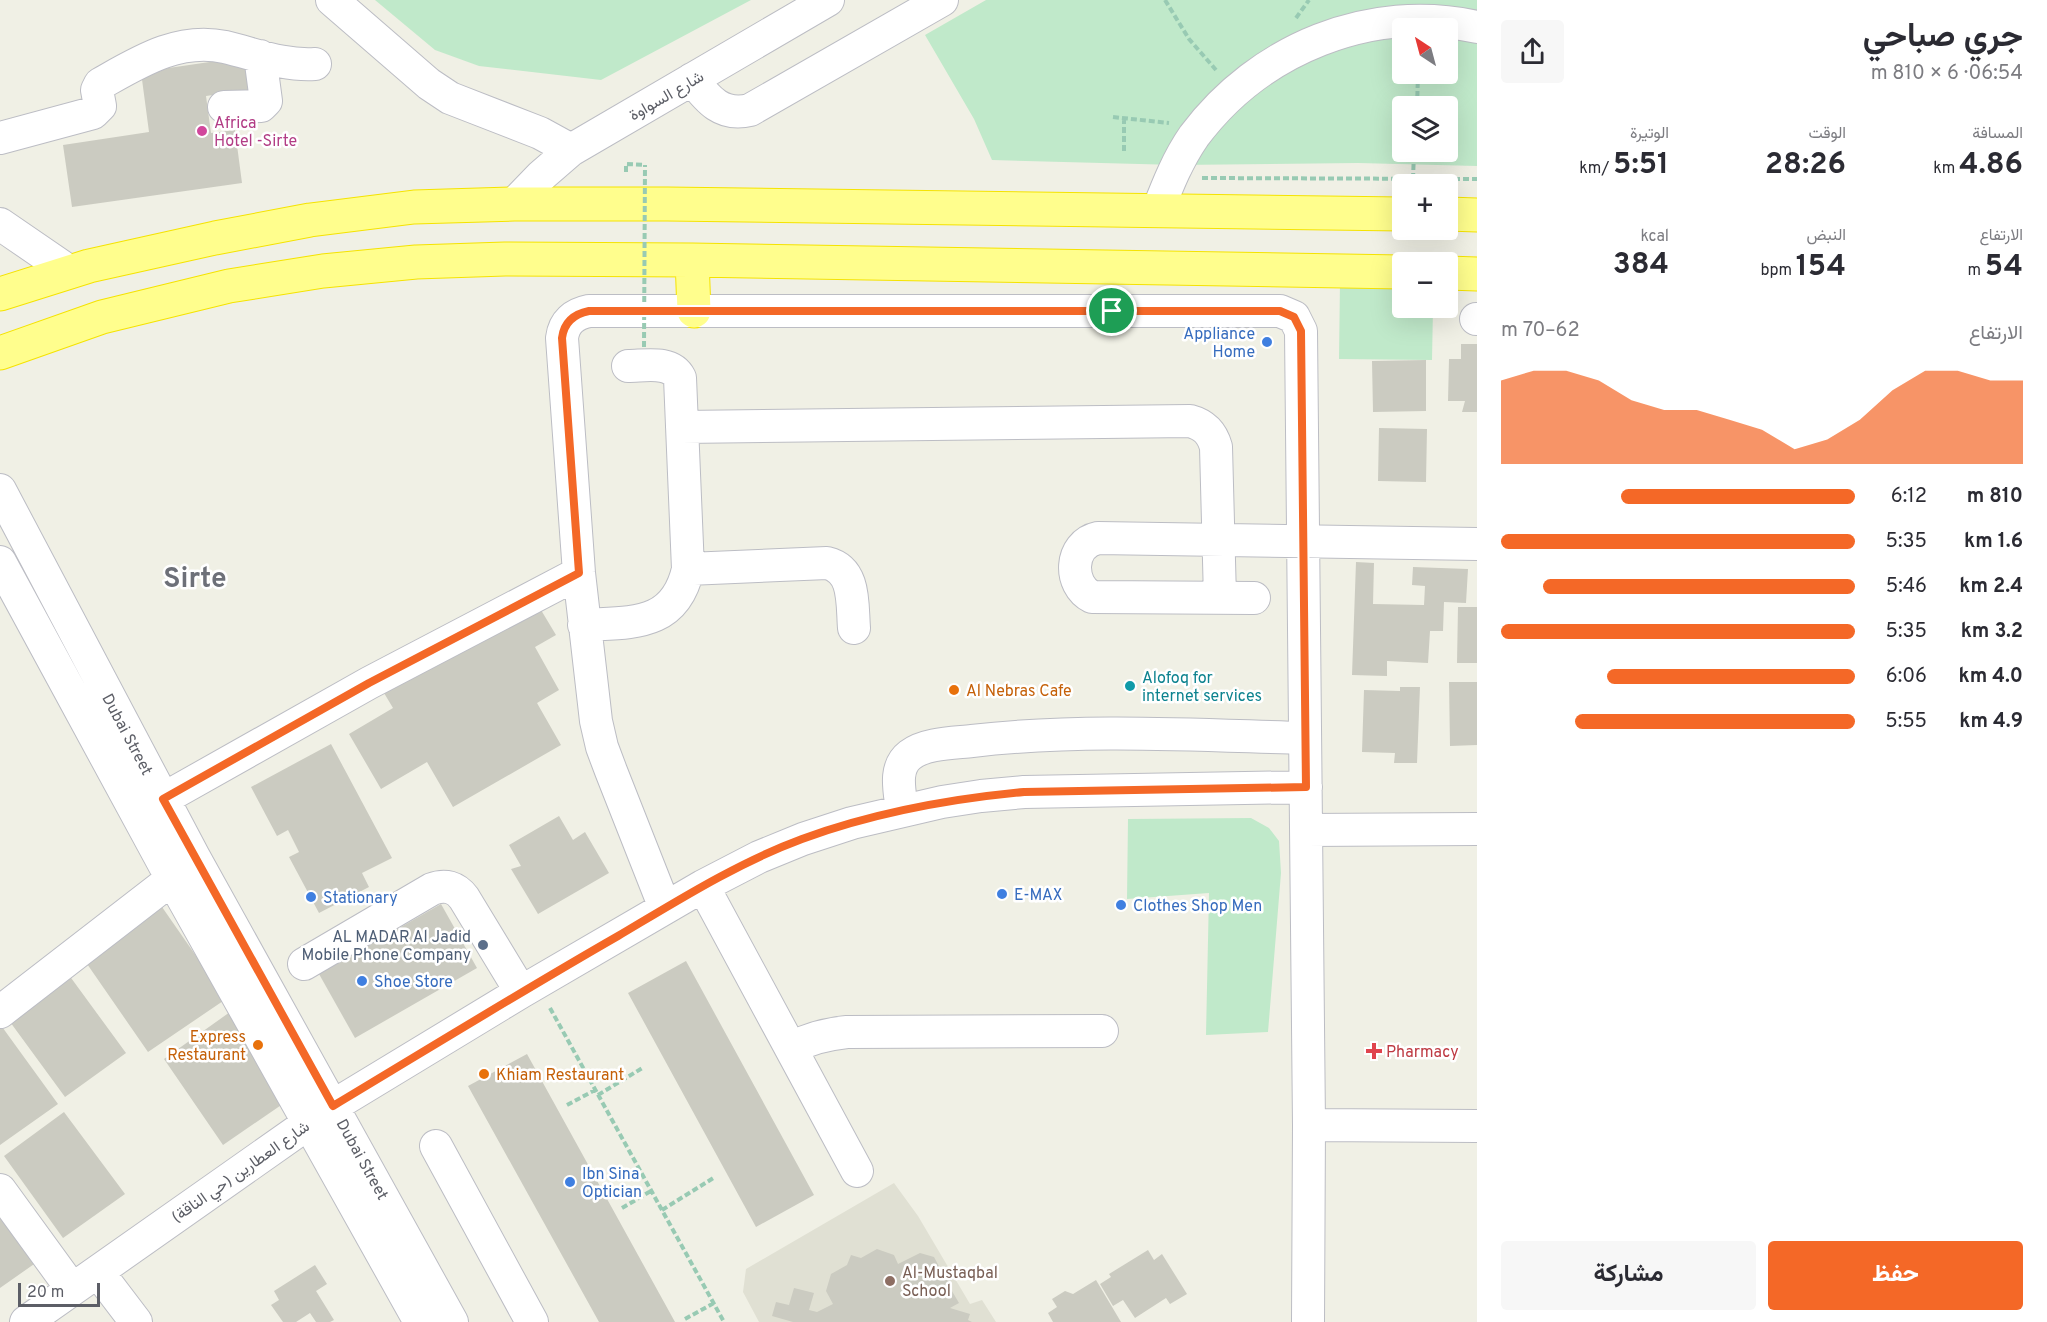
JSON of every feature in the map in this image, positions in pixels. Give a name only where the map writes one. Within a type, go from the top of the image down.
[{"type":"highway","points":[[0,294],[70,272],[215,238],[310,220],[414,207],[514,204],[1392,214]]},
{"type":"highway","points":[[1458,214],[1477,215]]},
{"type":"highway","points":[[0,353],[102,317],[229,286],[323,272],[416,262],[505,258],[1392,272]]},
{"type":"highway","points":[[692,260],[694,311]]},
{"type":"highway","points":[[1458,273],[1477,273]]},
{"type":"street","points":[[332,0],[429,84],[443,93],[472,107],[540,133],[571,150]]},
{"type":"street","name":"شارع السواوة","points":[[514,204],[571,150],[828,0]]},
{"type":"street","points":[[692,79],[714,105],[732,112],[750,110],[942,0]]},
{"type":"street","points":[[1158,210],[1170,178],[1193,138],[1213,113],[1261,70],[1290,52],[1321,38],[1354,28],[1387,22],[1421,20],[1460,23],[1477,27]]},
{"type":"street","points":[[0,138],[96,112],[100,106],[97,90],[100,84],[160,52],[181,46],[224,47],[287,63],[315,64]]},
{"type":"street","points":[[224,107],[261,106],[266,101],[260,56]]},
{"type":"street","points":[[0,224],[70,272]]},
{"type":"street","points":[[666,908],[602,747],[592,695],[579,573],[562,338],[563,330],[573,317],[589,311],[1287,313],[1294,317],[1301,331],[1309,1125],[1308,1322]]},
{"type":"street","points":[[584,625],[638,622],[654,618],[678,597],[685,583],[687,569],[681,382],[675,370],[636,357]]},
{"type":"street","points":[[682,427],[1190,421],[1204,427],[1214,439],[1216,447],[1220,598]]},
{"type":"street","name":"Dubai Street","points":[[0,490],[163,799],[321,1114],[420,1322]]},
{"type":"street","points":[[1254,598],[1092,597],[1085,594],[1076,582],[1077,557],[1080,549],[1091,540],[1477,544]]},
{"type":"street","name":"Dubai Street","points":[[0,562],[172,879],[452,1322]]},
{"type":"street","points":[[687,569],[827,563],[834,565],[841,569],[849,582],[854,628]]},
{"type":"street","points":[[163,799],[359,688],[579,573]]},
{"type":"street","points":[[902,810],[899,777],[904,760],[912,753],[922,749],[951,743],[1023,736],[1110,732],[1305,738]]},
{"type":"street","name":"شارع العطارين (حي الناقة)","points":[[26,1322],[321,1114],[528,988],[703,886],[759,857],[802,839],[902,810],[981,796],[1024,792],[1306,787]]},
{"type":"street","points":[[1306,830],[1477,829]]},
{"type":"street","points":[[0,1011],[172,879]]},
{"type":"street","points":[[304,964],[432,889],[447,886],[460,892],[528,988]]},
{"type":"street","points":[[703,886],[857,1171]]},
{"type":"street","points":[[791,1048],[809,1038],[848,1032],[1102,1031]]},
{"type":"street","points":[[1309,1125],[1477,1126]]},
{"type":"street","points":[[436,1146],[532,1322]]},
{"type":"street","points":[[0,1190],[85,1281],[136,1322]]},
{"type":"path","points":[[1165,0],[1189,39],[1235,91]]},
{"type":"path","points":[[1113,117],[1173,123]]},
{"type":"path","points":[[1124,118],[1124,153]]},
{"type":"path","points":[[636,357],[645,165],[626,164],[625,172],[654,173]]},
{"type":"path","points":[[528,988],[598,1095],[724,1322]]},
{"type":"path","points":[[598,1095],[644,1067]]},
{"type":"path","points":[[567,1105],[595,1090]]},
{"type":"path","points":[[662,1210],[715,1178]]},
{"type":"path","points":[[622,1208],[651,1191]]},
{"type":"path","points":[[685,1319],[714,1303]]},
{"type":"shaded area","points":[[894,1183],[918,1216],[970,1304],[982,1300],[996,1322],[759,1322],[743,1292],[746,1269]]},
{"type":"green space","points":[[375,0],[751,0],[601,80],[479,66],[435,50]]},
{"type":"green space","points":[[986,0],[1477,0],[1477,166],[1358,163],[1177,165],[992,160],[974,119],[925,35]]},
{"type":"green space","points":[[1340,281],[1392,282],[1392,318],[1433,318],[1432,360],[1339,359]]},
{"type":"green space","points":[[1251,818],[1269,828],[1279,841],[1281,873],[1268,1032],[1206,1035],[1209,893],[1127,899],[1128,819]]},
{"type":"building","points":[[244,57],[248,90],[206,96],[211,133],[235,130],[242,183],[72,207],[63,145],[149,132],[141,72]]},
{"type":"building","points":[[1461,344],[1477,344],[1477,412],[1462,412],[1465,401],[1448,401],[1449,359],[1461,359]]},
{"type":"building","points":[[1426,360],[1426,411],[1373,412],[1372,361]]},
{"type":"building","points":[[1379,428],[1427,429],[1426,482],[1378,481]]},
{"type":"building","points":[[1356,562],[1374,563],[1373,604],[1424,605],[1425,586],[1412,585],[1413,567],[1468,569],[1466,603],[1444,602],[1443,631],[1430,631],[1428,663],[1387,661],[1387,676],[1352,675]]},
{"type":"building","points":[[538,605],[556,635],[535,647],[559,690],[537,703],[561,745],[453,807],[427,762],[381,789],[349,734],[393,708],[384,693]]},
{"type":"building","points":[[1458,607],[1477,607],[1477,663],[1457,663]]},
{"type":"building","points":[[1449,682],[1477,682],[1477,745],[1450,746]]},
{"type":"building","points":[[1400,687],[1420,687],[1417,763],[1394,763],[1395,753],[1362,752],[1364,690],[1400,691]]},
{"type":"building","points":[[331,744],[392,858],[362,873],[369,887],[319,913],[289,857],[299,852],[288,830],[277,836],[251,787]]},
{"type":"building","points":[[559,816],[573,840],[585,832],[609,873],[538,914],[511,869],[521,866],[509,845]]},
{"type":"building","points":[[441,904],[477,968],[355,1038],[319,974]]},
{"type":"building","points":[[162,907],[226,999],[148,1052],[85,961]]},
{"type":"building","points":[[686,961],[814,1195],[756,1227],[628,993]]},
{"type":"building","points":[[66,971],[126,1053],[65,1097],[5,1015]]},
{"type":"building","points":[[230,1012],[290,1099],[223,1145],[164,1059]]},
{"type":"building","points":[[0,1024],[58,1104],[0,1145]]},
{"type":"building","points":[[527,1054],[675,1322],[599,1322],[468,1086]]},
{"type":"building","points":[[64,1112],[125,1194],[63,1238],[4,1156]]},
{"type":"building","points":[[0,1208],[37,1262],[0,1288]]},
{"type":"building","name":"Al-Mustaqbal School","points":[[877,1249],[894,1255],[898,1264],[920,1253],[934,1257],[942,1272],[953,1276],[949,1286],[959,1303],[950,1308],[970,1314],[968,1320],[972,1322],[793,1322],[772,1316],[776,1302],[789,1305],[794,1288],[814,1293],[809,1310],[817,1312],[833,1304],[826,1291],[831,1274],[847,1265],[851,1255],[861,1258]]},
{"type":"building","points":[[1148,1250],[1154,1260],[1162,1254],[1187,1294],[1170,1304],[1166,1298],[1135,1318],[1123,1300],[1113,1306],[1100,1284],[1111,1277],[1109,1274]]},
{"type":"building","points":[[315,1265],[327,1284],[316,1291],[334,1320],[316,1322],[310,1313],[296,1322],[283,1322],[271,1305],[279,1300],[274,1291]]},
{"type":"building","points":[[1096,1280],[1121,1322],[1053,1322],[1048,1313],[1057,1307],[1052,1299],[1065,1291],[1073,1294]]},
{"type":"place","name":"Africa Hotel -Sirte","points":[[202,131]]},
{"type":"place","name":"Appliance Home","points":[[1267,342]]},
{"type":"place","name":"Alofoq for internet services","points":[[1130,686]]},
{"type":"place","name":"Al Nebras Cafe","points":[[954,690]]},
{"type":"place","name":"E-MAX","points":[[1002,894]]},
{"type":"place","name":"Stationary","points":[[311,897]]},
{"type":"place","name":"Clothes Shop Men","points":[[1121,905]]},
{"type":"place","name":"AL MADAR Al Jadid Mobile Phone Company","points":[[483,945]]},
{"type":"place","name":"Shoe Store","points":[[362,981]]},
{"type":"place","name":"Express Restaurant","points":[[258,1045]]},
{"type":"place","name":"Pharmacy","points":[[1374,1051]]},
{"type":"place","name":"Khiam Restaurant","points":[[484,1074]]},
{"type":"place","name":"Ibn Sina Optician","points":[[570,1182]]},
{"type":"place","name":"Al-Mustaqbal School","points":[[890,1281]]},
{"type":"district","name":"Sirte","points":[[195,577]]},
{"type":"route","points":[[589,311],[1112,311],[1280,311],[1294,317],[1299,323],[1301,331],[1306,787],[1024,792],[981,796],[902,810],[802,839],[759,857],[703,886],[521,992],[333,1106],[163,799],[369,683],[579,573],[562,338],[566,324],[573,317],[589,311]]}]
